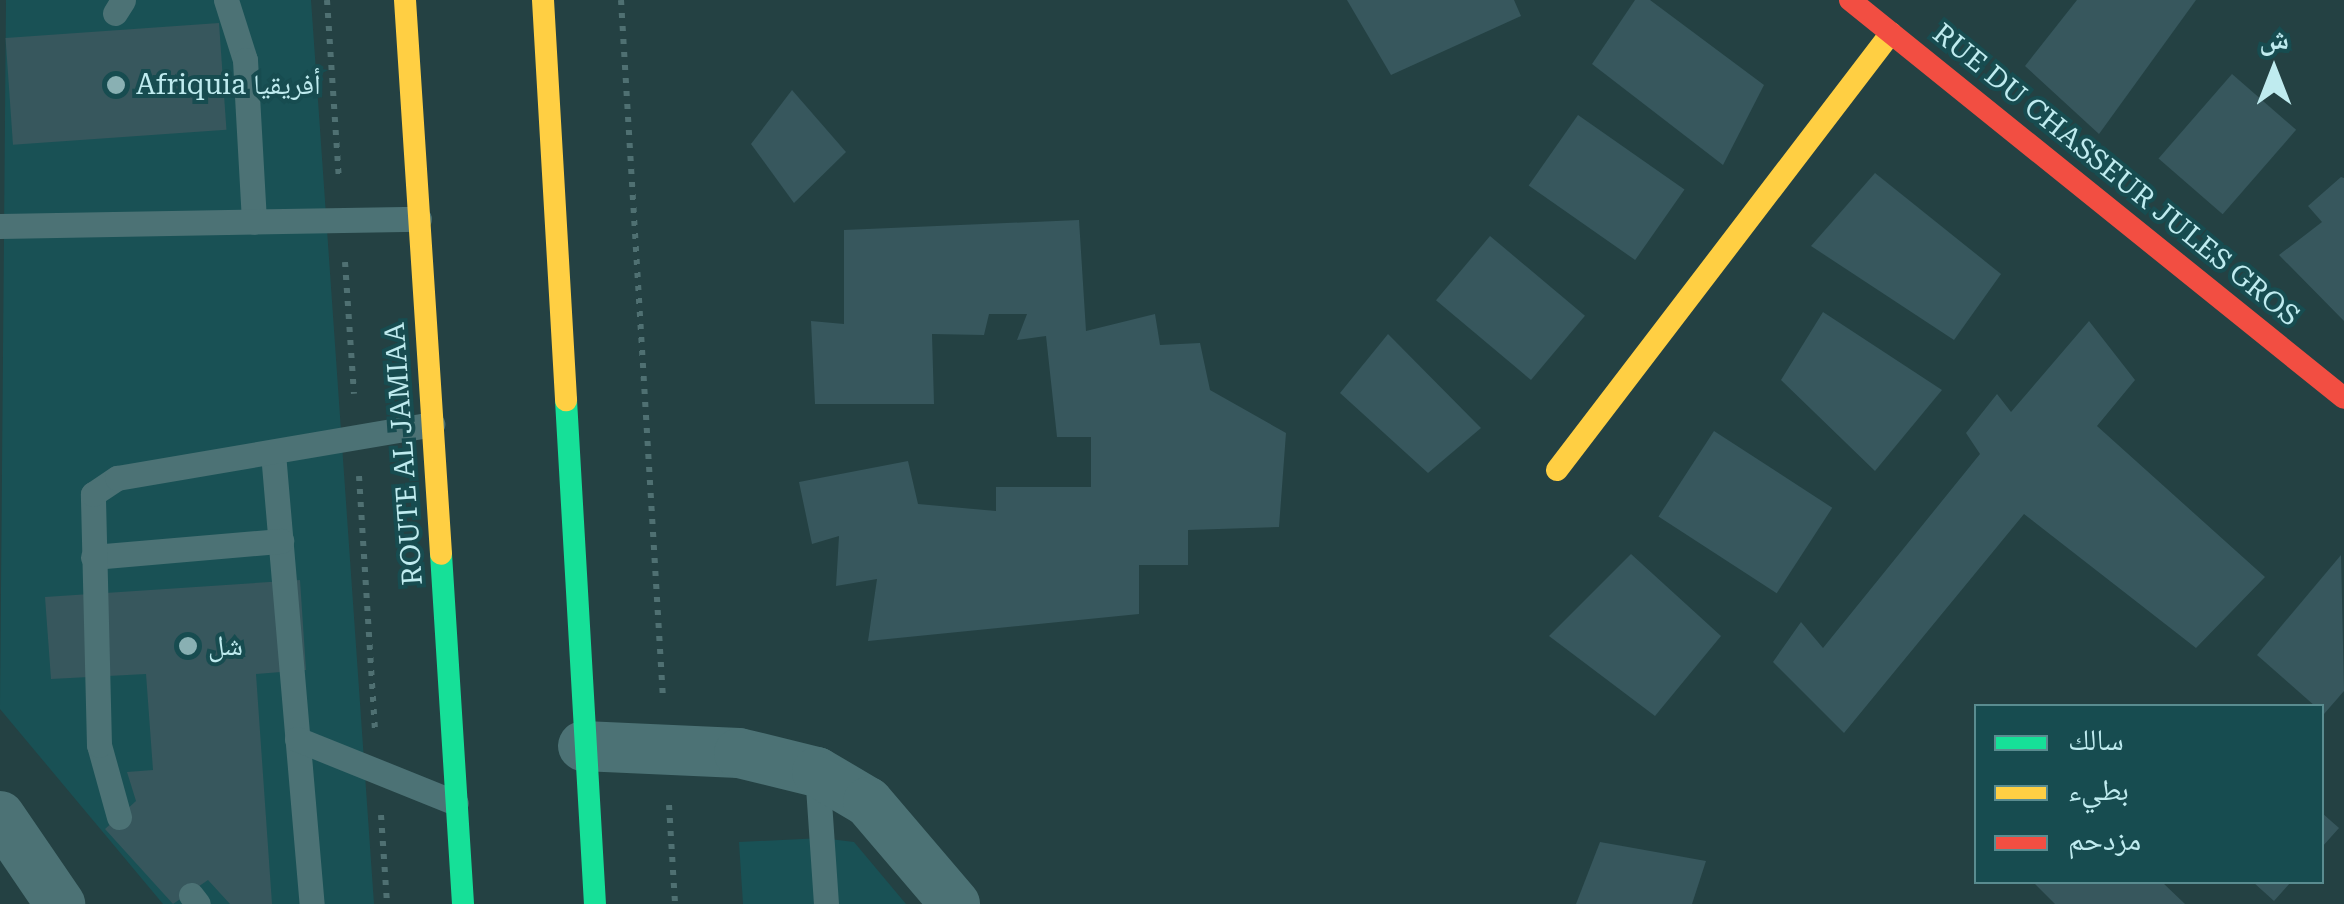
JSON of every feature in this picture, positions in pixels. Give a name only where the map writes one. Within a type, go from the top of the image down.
[{"type":"main road","name":"ROUTE AL JAMIAA","points":[[405,0],[462,904]]},
{"type":"main road","points":[[543,0],[595,904]]},
{"type":"main road","name":"RUE DU CHASSEUR JULES GROS","points":[[1850,0],[2344,398]]},
{"type":"main road","points":[[1557,470],[1890,32]]},
{"type":"street","points":[[583,746],[666,748],[817,772],[868,802],[955,904]]},
{"type":"street","points":[[0,816],[60,904]]},
{"type":"lane","points":[[226,0],[245,60],[254,222]]},
{"type":"lane","points":[[0,226],[420,219]]},
{"type":"lane","points":[[119,817],[99,745],[93,494],[103,483],[432,424]]},
{"type":"lane","points":[[274,452],[312,904]]},
{"type":"lane","points":[[93,557],[281,541]]},
{"type":"lane","points":[[297,739],[456,803]]},
{"type":"lane","points":[[817,772],[826,904]]},
{"type":"path","points":[[621,0],[675,904]]},
{"type":"shaded area","points":[[6,0],[311,0],[374,904],[163,904],[0,709]]},
{"type":"shaded area","points":[[822,838],[854,842],[906,904],[743,904],[739,842]]},
{"type":"building","points":[[1347,0],[1514,0],[1521,16],[1391,75]]},
{"type":"building","points":[[1635,0],[1650,0],[1764,85],[1723,165],[1592,64]]},
{"type":"building","points":[[2077,0],[2196,0],[2099,134],[2025,66]]},
{"type":"building","points":[[219,23],[226,130],[13,145],[6,38]]},
{"type":"building","points":[[2232,74],[2296,130],[2223,214],[2159,159]]},
{"type":"building","points":[[792,90],[846,152],[794,203],[751,144]]},
{"type":"building","points":[[1578,115],[1684,190],[1635,260],[1529,185]]},
{"type":"building","points":[[1875,173],[2001,274],[1954,340],[1811,246]]},
{"type":"building","points":[[2341,177],[2344,321],[2279,255],[2322,222],[2308,206]]},
{"type":"building","points":[[1079,220],[1086,331],[1155,314],[1160,345],[1200,343],[1210,390],[1286,433],[1279,527],[1188,530],[1188,565],[1139,565],[1139,614],[868,641],[877,579],[836,586],[839,536],[812,544],[799,482],[908,461],[918,504],[996,511],[996,487],[1091,487],[1091,437],[1057,437],[1046,336],[1017,340],[1027,314],[989,314],[984,335],[932,334],[934,404],[815,404],[811,321],[844,324],[844,230]]},
{"type":"building","points":[[1490,236],[1585,316],[1531,380],[1436,300]]},
{"type":"building","points":[[1823,312],[1942,390],[1875,471],[1781,380]]},
{"type":"building","points":[[2089,321],[2135,380],[2097,426],[2265,577],[2196,648],[2024,514],[1844,733],[1773,662],[1801,622],[1823,648],[1980,454],[1966,433],[1997,394],[2011,412]]},
{"type":"building","points":[[1388,334],[1481,428],[1428,473],[1340,393]]},
{"type":"building","points":[[1714,431],[1832,508],[1777,593],[1658,517]]},
{"type":"building","points":[[1631,554],[1721,636],[1655,716],[1549,636]]},
{"type":"building","points":[[2341,555],[2344,691],[2324,714],[2324,704],[2313,704],[2257,655]]},
{"type":"building","points":[[300,580],[306,670],[256,674],[272,904],[230,904],[208,880],[173,904],[105,829],[136,801],[127,772],[153,770],[146,674],[51,679],[45,597]]},
{"type":"building","points":[[2324,815],[2339,828],[2324,845]]},
{"type":"building","points":[[1600,842],[1706,861],[1692,904],[1576,904]]},
{"type":"building","points":[[2035,884],[2164,884],[2185,904],[2055,904]]},
{"type":"building","points":[[2255,884],[2289,884],[2274,901]]},
{"type":"traffic: fast","points":[[566,400],[595,904]]},
{"type":"traffic: fast","points":[[441,554],[463,904]]},
{"type":"traffic: slow","points":[[405,0],[441,554]]},
{"type":"traffic: slow","points":[[543,0],[566,400]]},
{"type":"traffic: slow","points":[[1557,470],[1891,33]]},
{"type":"traffic: jam","points":[[1850,0],[2344,398]]},
{"type":"place","name":"Afriquia أفريقيا","points":[[116,85]]},
{"type":"place","name":"شل","points":[[188,646]]}]
